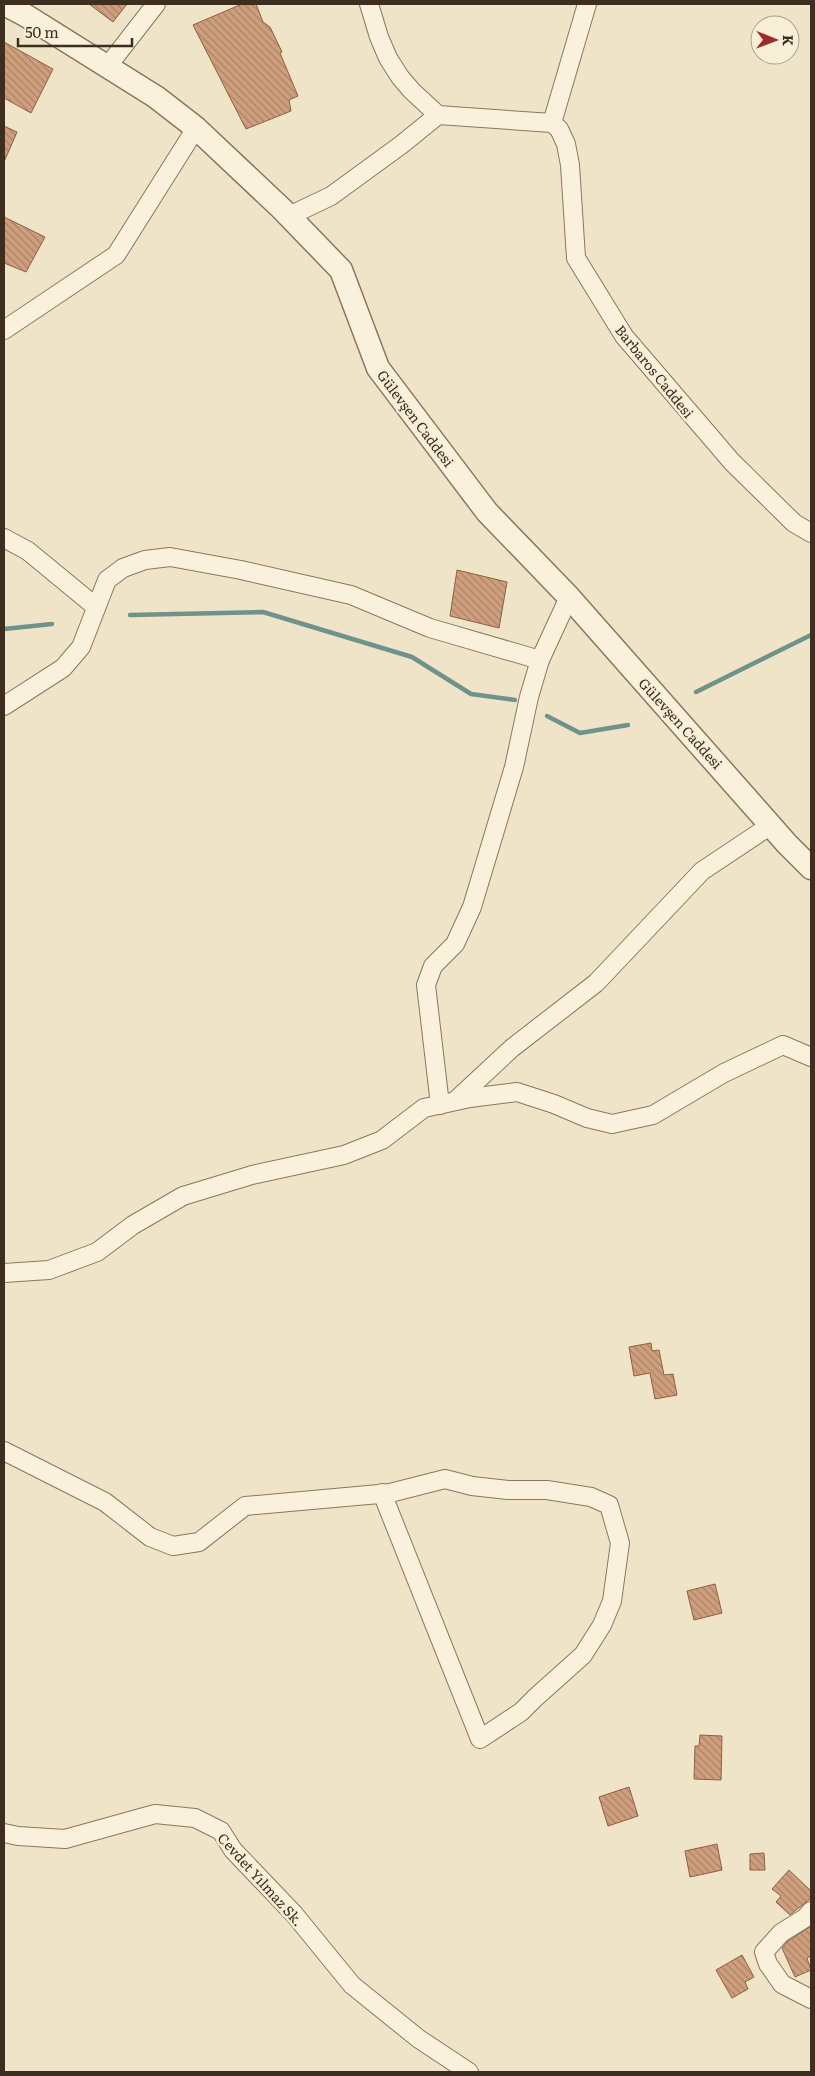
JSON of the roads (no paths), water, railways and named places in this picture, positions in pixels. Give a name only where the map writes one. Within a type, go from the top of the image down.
[{"type":"street","name":"Gülevşen Caddesi","points":[[4,4],[22,9],[156,97],[196,128],[289,216],[341,270],[378,368],[487,512],[569,597],[811,868]]},
{"type":"street","points":[[107,66],[156,4]]},
{"type":"street","points":[[370,4],[382,44],[400,76],[412,91],[438,115],[552,123],[587,4]]},
{"type":"street","points":[[289,216],[331,196],[401,145],[438,115]]},
{"type":"street","name":"Barbaros Caddesi","points":[[552,123],[559,129],[566,144],[570,165],[576,258],[624,336],[732,462],[794,523],[811,533]]},
{"type":"street","points":[[4,330],[116,254],[196,128]]},
{"type":"street","points":[[4,538],[28,551],[96,607]]},
{"type":"street","points":[[4,706],[63,668],[81,647],[106,580],[123,568],[145,560],[177,558],[241,570],[351,595],[430,628],[540,660]]},
{"type":"street","points":[[447,1103],[426,985],[433,966],[455,944],[472,906],[514,767],[529,697],[540,660],[569,597]]},
{"type":"street","points":[[447,1103],[512,1048],[596,984],[702,871],[771,825]]},
{"type":"street","points":[[4,1273],[49,1270],[97,1252],[133,1225],[183,1196],[252,1175],[344,1154],[382,1140],[424,1108],[517,1092],[554,1104],[587,1118],[612,1124],[653,1115],[724,1073],[783,1045],[811,1057]]},
{"type":"street","points":[[4,1452],[105,1502],[150,1537],[173,1546],[199,1542],[246,1506],[382,1494],[445,1480],[472,1486],[508,1490],[547,1490],[591,1497],[609,1504],[620,1543],[612,1601],[602,1625],[583,1656],[535,1698],[522,1712],[480,1740],[382,1494]]},
{"type":"street","name":"Cevdet Yılmaz Sk.","points":[[4,1833],[18,1836],[65,1839],[155,1814],[195,1818],[221,1831],[233,1850],[294,1914],[352,1985],[419,2039],[469,2072]]},
{"type":"street","points":[[811,1911],[805,1918],[780,1933],[764,1952],[768,1964],[782,1984],[811,1999]]},
{"type":"waterway","points":[[130,615],[263,612],[412,657],[471,694],[515,700]]},
{"type":"waterway","points":[[4,629],[52,624]]},
{"type":"waterway","points":[[696,692],[811,635]]},
{"type":"waterway","points":[[547,716],[580,733],[628,725]]}]
